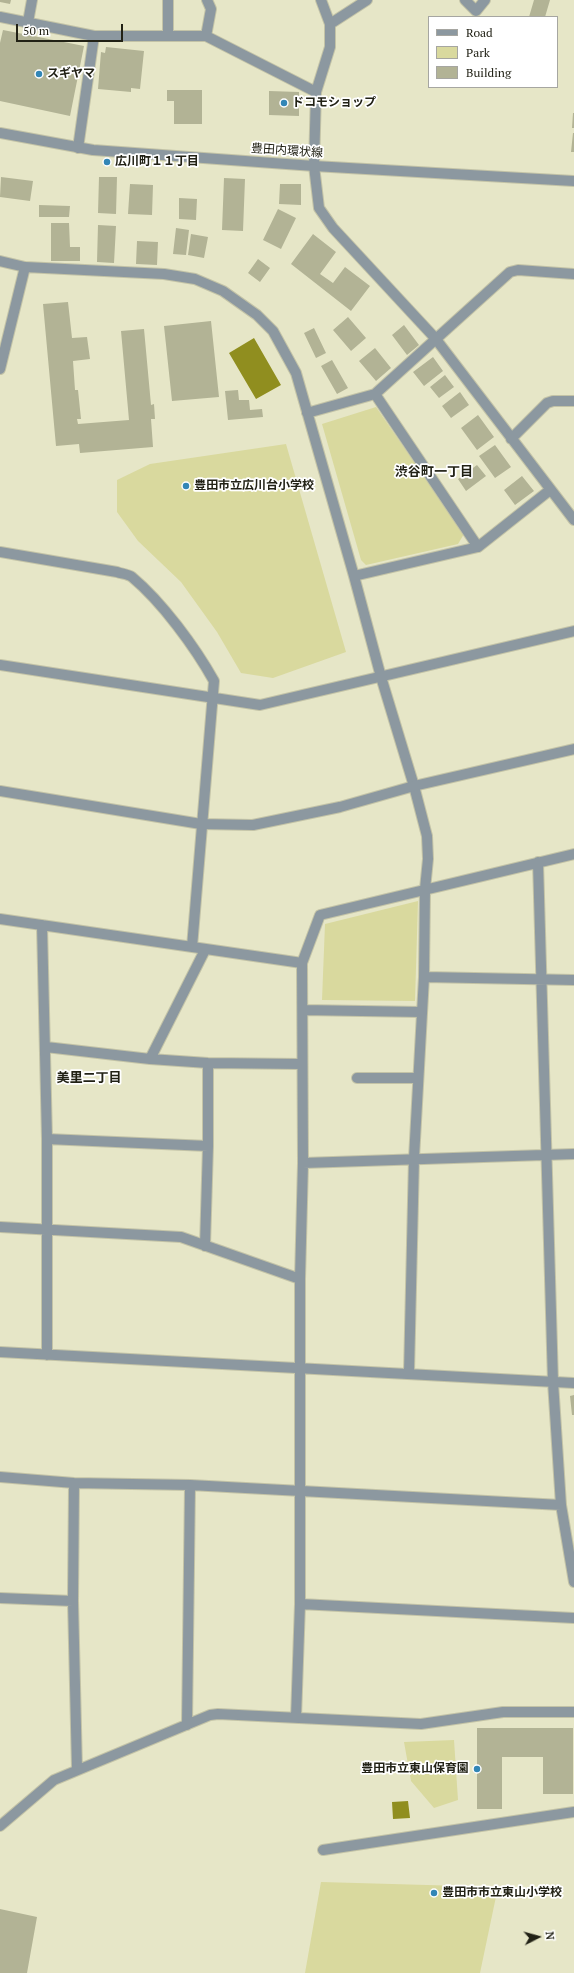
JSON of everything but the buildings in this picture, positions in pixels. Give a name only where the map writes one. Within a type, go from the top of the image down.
[{"type":"street","points":[[28,22],[32,0]]},
{"type":"street","points":[[168,0],[168,35]]},
{"type":"street","points":[[206,36],[211,9],[207,0]]},
{"type":"street","points":[[321,0],[330,24],[330,47],[316,92],[314,166],[319,208],[327,220],[435,338],[574,520]]},
{"type":"street","points":[[330,24],[367,0]]},
{"type":"street","points":[[465,0],[476,11],[485,0]]},
{"type":"street","points":[[0,17],[94,36],[206,36],[316,92]]},
{"type":"street","points":[[78,148],[94,36]]},
{"type":"street","name":"豊田内環状線","points":[[0,133],[78,148],[314,166],[574,180]]},
{"type":"street","points":[[0,261],[25,267],[181,276],[195,279],[223,291],[257,315],[273,331],[296,373],[427,836],[428,859],[425,888],[424,977],[414,1158],[409,1373]]},
{"type":"street","points":[[0,369],[25,267]]},
{"type":"street","points":[[307,413],[375,394],[435,338],[510,272],[518,270],[574,274]]},
{"type":"street","points":[[375,394],[478,547]]},
{"type":"street","points":[[511,439],[547,403],[553,401],[574,401]]},
{"type":"street","points":[[354,576],[478,547],[550,490]]},
{"type":"street","points":[[0,552],[117,572],[131,576],[160,605],[204,664],[214,681],[211,699],[192,947]]},
{"type":"street","points":[[0,665],[260,706],[574,631]]},
{"type":"street","points":[[0,792],[201,824],[253,825],[340,807],[414,786],[574,749]]},
{"type":"street","points":[[296,1718],[300,1604],[300,1279],[304,1163],[302,964],[320,915],[425,888],[574,854]]},
{"type":"street","points":[[538,862],[552,1382],[561,1505],[574,1582]]},
{"type":"street","points":[[0,919],[302,964]]},
{"type":"street","points":[[42,925],[47,1139],[46,1355]]},
{"type":"street","points":[[150,1059],[205,950]]},
{"type":"street","points":[[424,977],[574,980]]},
{"type":"street","points":[[303,1010],[421,1012]]},
{"type":"street","points":[[46,1047],[150,1059],[208,1063],[302,1064]]},
{"type":"street","points":[[205,1246],[208,1146],[208,1063]]},
{"type":"street","points":[[357,1078],[418,1078]]},
{"type":"street","points":[[47,1139],[208,1146]]},
{"type":"street","points":[[304,1163],[414,1158],[574,1154]]},
{"type":"street","points":[[0,1227],[181,1237],[300,1279]]},
{"type":"street","points":[[0,1352],[574,1383]]},
{"type":"street","points":[[0,1477],[74,1483],[190,1485],[561,1505]]},
{"type":"street","points":[[74,1483],[73,1601],[77,1769]]},
{"type":"street","points":[[187,1725],[190,1485]]},
{"type":"street","points":[[0,1598],[73,1601]]},
{"type":"street","points":[[300,1604],[574,1618]]},
{"type":"street","points":[[0,1826],[54,1780],[77,1769],[210,1715],[218,1714],[421,1724],[503,1712],[574,1712]]},
{"type":"street","points":[[323,1850],[574,1812]]},
{"type":"green space","points":[[376,407],[464,534],[458,544],[366,565],[361,560],[322,424]]},
{"type":"green space","points":[[286,444],[346,652],[273,678],[241,673],[217,632],[181,582],[138,541],[117,512],[117,480],[150,464]]},
{"type":"green space","points":[[418,901],[415,1001],[322,1000],[325,924]]},
{"type":"green space","points":[[454,1740],[458,1800],[434,1808],[411,1781],[404,1742]]},
{"type":"green space","points":[[321,1882],[498,1887],[480,1973],[305,1973]]},
{"type":"shaded area","points":[[254,338],[281,385],[256,399],[229,353]]},
{"type":"shaded area","points":[[408,1801],[410,1818],[393,1819],[392,1802]]},
{"type":"place","name":"スギヤマ","points":[[39,74]]},
{"type":"place","name":"ドコモショップ","points":[[284,103]]},
{"type":"place","name":"広川町１１丁目","points":[[107,162]]},
{"type":"place","name":"豊田市立広川台小学校","points":[[186,486]]},
{"type":"place","name":"豊田市立東山保育園","points":[[477,1769]]},
{"type":"place","name":"豊田市市立東山小学校","points":[[434,1893]]},
{"type":"district","name":"渋谷町一丁目","points":[[434,472]]},
{"type":"district","name":"美里二丁目","points":[[89,1078]]}]
